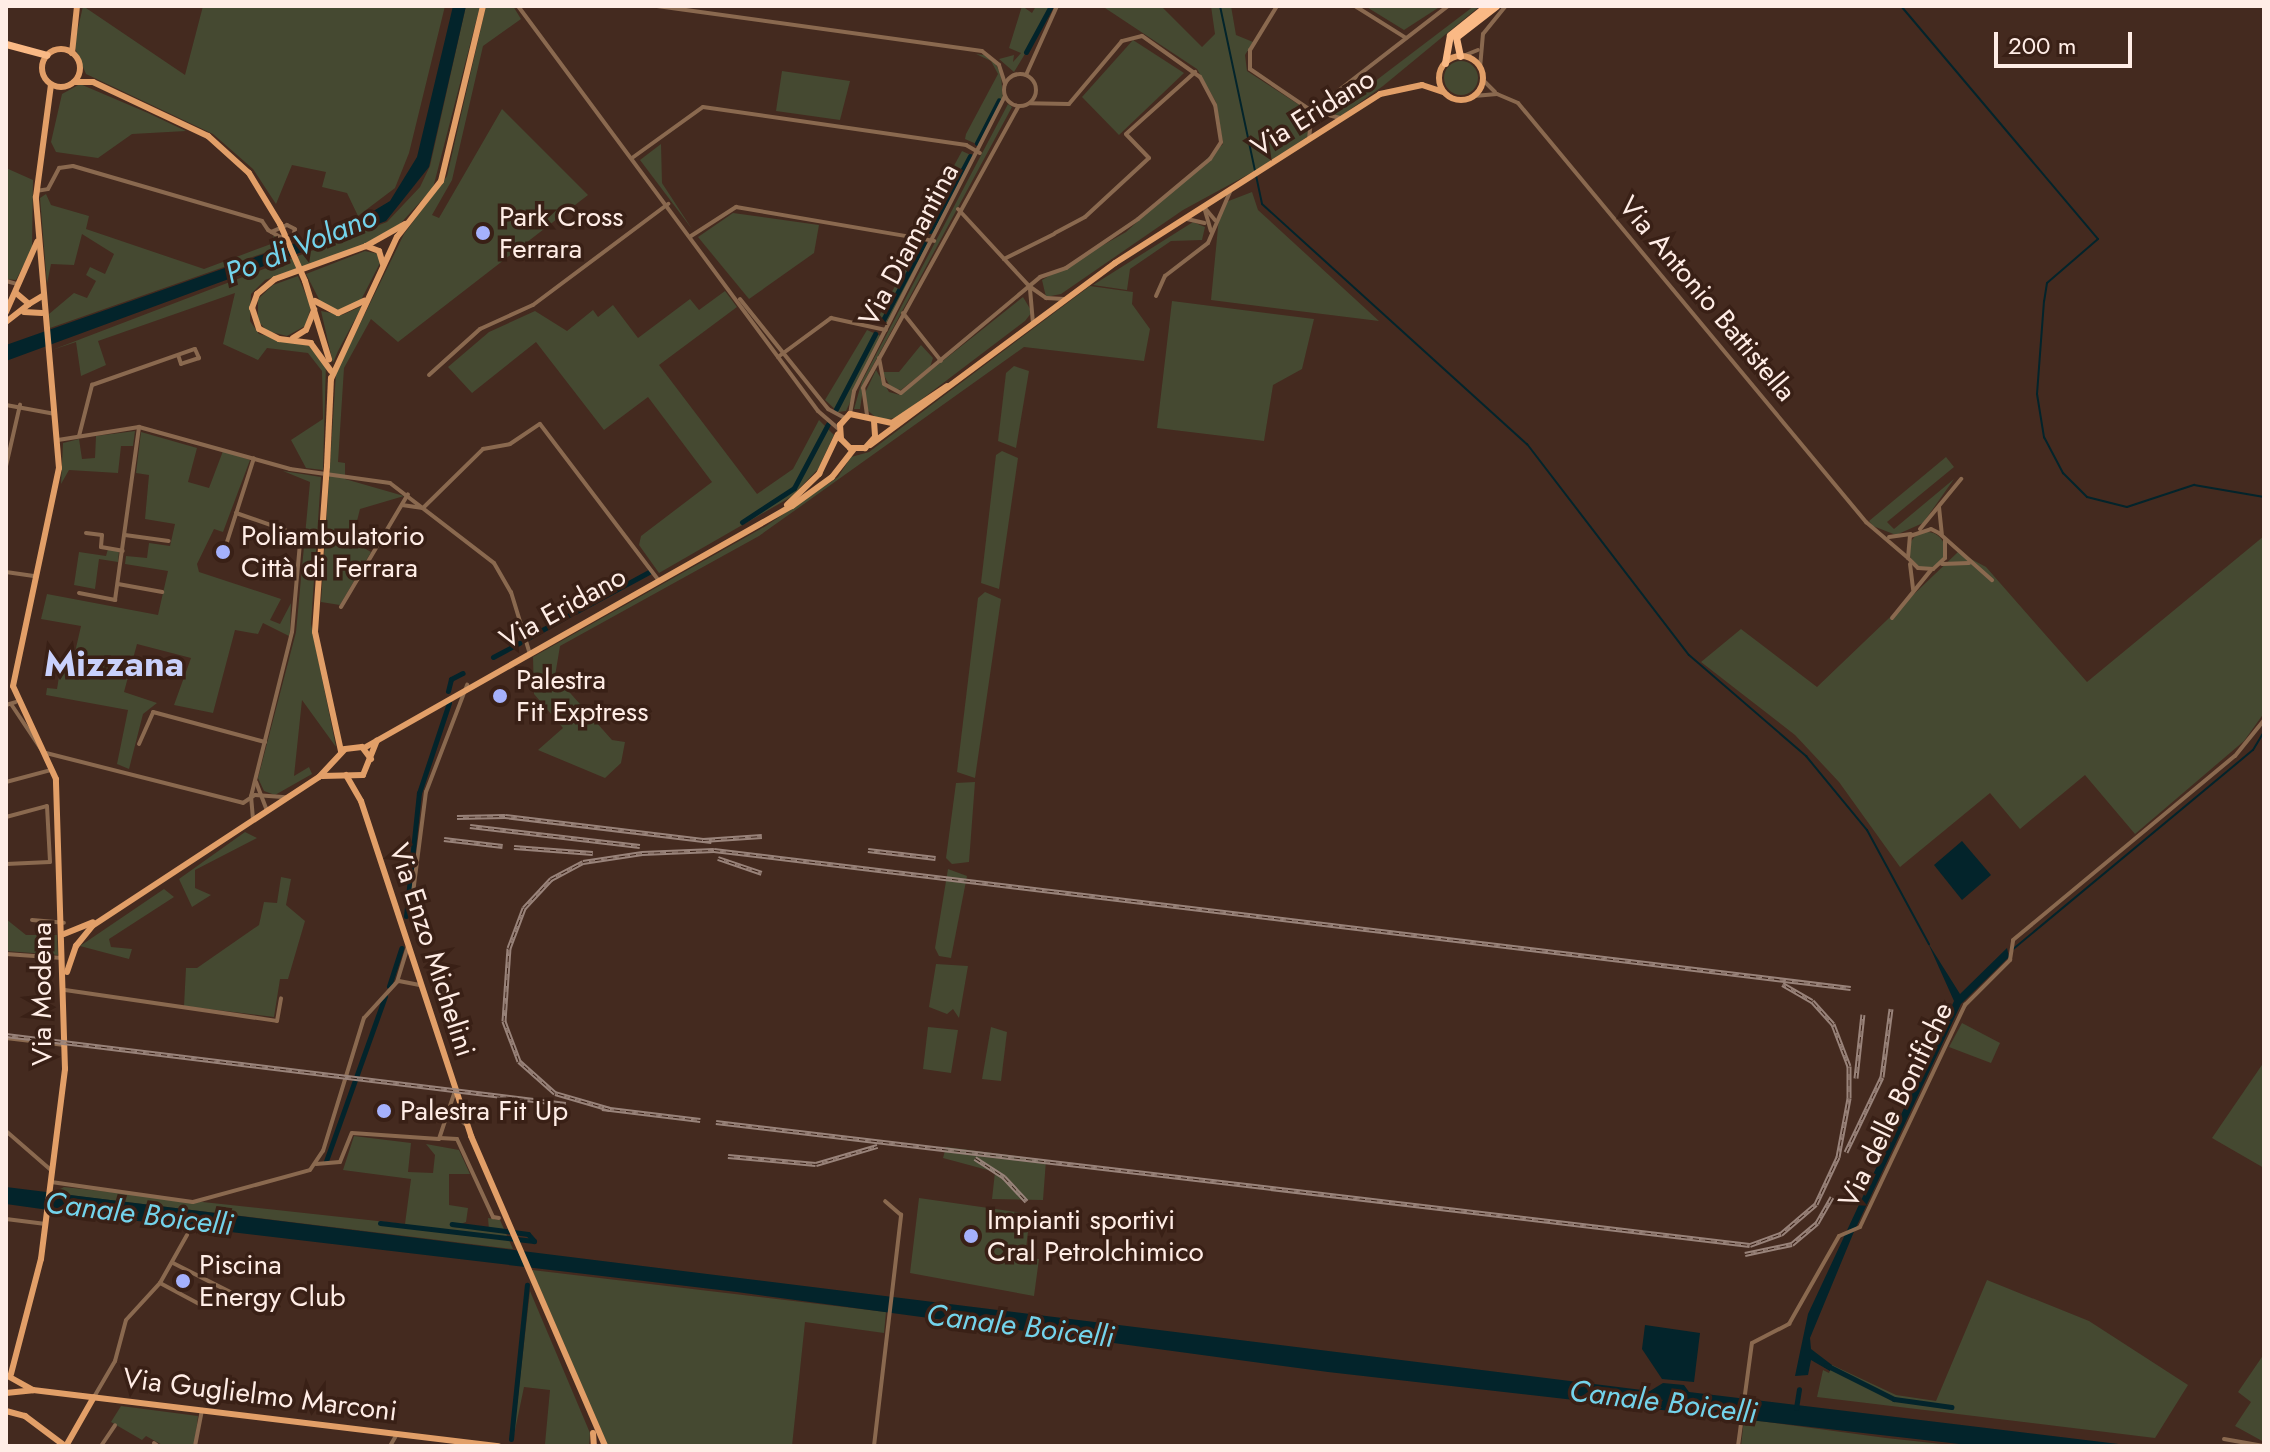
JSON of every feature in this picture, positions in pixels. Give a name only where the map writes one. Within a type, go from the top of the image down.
[{"type":"highway","points":[[1445,63],[1448,37],[1486,6]]},
{"type":"highway","points":[[1461,56],[1456,37],[1496,6]]},
{"type":"highway","points":[[6,44],[29,54],[47,55]]},
{"type":"highway","points":[[29,54],[42,68]]},
{"type":"main road","points":[[77,6],[70,33],[59,49],[47,55],[42,68],[51,85],[64,87],[74,82],[93,82]]},
{"type":"main road","points":[[331,375],[393,245],[447,165],[483,7]]},
{"type":"main road","points":[[70,33],[72,53],[93,82],[217,142],[253,178],[280,224],[305,281],[331,375],[315,632],[345,774]]},
{"type":"main road","points":[[59,49],[72,53]]},
{"type":"main road","points":[[1445,63],[1461,56],[1480,68],[1483,80],[1474,96]]},
{"type":"main road","name":"Via Eridano","points":[[1422,85],[1439,73],[1445,63]]},
{"type":"main road","points":[[74,82],[80,66]]},
{"type":"main road","points":[[1439,73],[1443,92]]},
{"type":"main road","name":"Via Modena","points":[[19,1379],[8,1375],[46,1224],[65,1045],[64,923],[54,769],[45,750],[11,704],[14,668],[56,493],[58,440],[36,191],[54,101],[51,85]]},
{"type":"main road","name":"Via Eridano","points":[[364,748],[527,648],[768,519],[832,477],[854,449],[870,445],[1064,299],[1185,218],[1390,89],[1422,85],[1457,100],[1474,96]]},
{"type":"main road","name":"Via Modena","points":[[54,101],[64,87]]},
{"type":"main road","points":[[331,375],[316,346],[266,335],[255,323],[254,301],[262,288],[366,246],[414,217]]},
{"type":"main road","name":"Via Modena","points":[[17,284],[25,276],[38,234]]},
{"type":"main road","points":[[366,246],[393,245]]},
{"type":"main road","points":[[366,246],[379,251],[383,266]]},
{"type":"main road","points":[[25,276],[43,283]]},
{"type":"main road","points":[[6,312],[17,284]]},
{"type":"main road","points":[[309,292],[322,308],[338,313],[356,308],[371,291]]},
{"type":"main road","points":[[16,293],[45,319]]},
{"type":"main road","points":[[6,322],[44,295]]},
{"type":"main road","points":[[290,340],[306,330],[314,307]]},
{"type":"main road","points":[[20,313],[45,319]]},
{"type":"main road","name":"Via Eridano","points":[[874,421],[892,423],[950,385]]},
{"type":"main road","points":[[847,416],[867,415],[874,421],[870,445]]},
{"type":"main road","name":"Via Eridano","points":[[768,519],[815,480],[847,416]]},
{"type":"main road","points":[[839,430],[854,449]]},
{"type":"main road","points":[[336,722],[356,745],[364,748],[371,759]]},
{"type":"main road","points":[[319,777],[365,773],[380,738]]},
{"type":"main road","points":[[64,934],[86,931],[319,777],[340,755],[356,745]]},
{"type":"main road","name":"Via Enzo Michelini","points":[[361,801],[365,773]]},
{"type":"main road","name":"Via Enzo Michelini","points":[[345,774],[361,801],[455,1091],[481,1161],[601,1444]]},
{"type":"main road","points":[[63,909],[79,926]]},
{"type":"main road","points":[[64,934],[101,920]]},
{"type":"main road","points":[[65,987],[86,931]]},
{"type":"main road","points":[[19,1379],[33,1390]]},
{"type":"main road","points":[[18,1391],[19,1379]]},
{"type":"main road","points":[[6,1394],[33,1390]]},
{"type":"main road","name":"Via Guglielmo Marconi","points":[[33,1390],[495,1446]]},
{"type":"main road","points":[[6,1411],[25,1416],[65,1446],[94,1397]]},
{"type":"main road","name":"Via Enzo Michelini","points":[[591,1422],[594,1446]]},
{"type":"street","points":[[518,6],[738,298],[818,411],[839,430]]},
{"type":"street","points":[[657,6],[982,51],[1015,75],[1026,75]]},
{"type":"street","points":[[1026,75],[1057,6]]},
{"type":"street","points":[[1277,6],[1250,50],[1249,66],[1312,111],[1320,115],[1347,117]]},
{"type":"street","points":[[1355,6],[1406,38]]},
{"type":"street","points":[[1312,111],[1448,6]]},
{"type":"street","points":[[1480,68],[1479,48],[1484,31],[1506,6]]},
{"type":"street","points":[[879,358],[882,380],[898,394],[1029,286],[1123,231],[1216,153],[1221,140],[1216,109],[1195,72],[1148,39],[1133,36],[1071,103],[1030,103],[1018,107],[1005,96]]},
{"type":"street","points":[[1461,56],[1479,48]]},
{"type":"street","name":"Via Diamantina","points":[[847,416],[854,391],[980,153],[1005,96],[999,65]]},
{"type":"street","points":[[1004,259],[1085,217],[1149,158],[1126,134],[1195,72]]},
{"type":"street","points":[[1005,84],[1015,75]]},
{"type":"street","points":[[1026,75],[1046,102]]},
{"type":"street","name":"Via Antonio Battistella","points":[[1483,80],[1497,94],[1521,106],[1883,536],[1909,560],[1933,569]]},
{"type":"street","points":[[1030,103],[1036,89]]},
{"type":"street","points":[[1474,96],[1497,94]]},
{"type":"street","points":[[632,158],[703,107],[966,145],[980,153]]},
{"type":"street","name":"Via Diamantina","points":[[867,415],[862,392],[958,209],[1018,107]]},
{"type":"street","points":[[1312,111],[1324,133]]},
{"type":"street","points":[[1320,115],[1324,133]]},
{"type":"street","points":[[1307,144],[1314,119]]},
{"type":"street","points":[[36,191],[48,189],[59,168],[73,166],[262,221],[271,232],[289,237],[295,229],[287,225],[271,232]]},
{"type":"street","points":[[1156,296],[1165,276],[1201,252],[1230,191]]},
{"type":"street","points":[[429,375],[480,329],[533,305],[668,204]]},
{"type":"street","points":[[691,236],[732,207],[934,241]]},
{"type":"street","points":[[1204,207],[1215,220]]},
{"type":"street","points":[[1204,207],[1212,233]]},
{"type":"street","points":[[958,209],[1029,286],[1046,298],[1064,299]]},
{"type":"street","points":[[1185,218],[1207,224]]},
{"type":"street","points":[[6,281],[17,284]]},
{"type":"street","points":[[1029,286],[1033,322]]},
{"type":"street","points":[[738,298],[785,352],[825,406],[847,416]]},
{"type":"street","points":[[903,312],[910,328],[941,361]]},
{"type":"street","points":[[778,357],[831,318],[886,330]]},
{"type":"street","points":[[893,331],[910,328]]},
{"type":"street","points":[[79,436],[92,385],[195,349],[199,358],[181,364],[178,355]]},
{"type":"street","points":[[6,405],[20,405],[55,414]]},
{"type":"street","points":[[6,466],[20,405]]},
{"type":"street","points":[[818,411],[825,406]]},
{"type":"street","points":[[425,508],[483,449],[513,442],[535,425],[546,429],[657,579]]},
{"type":"street","points":[[79,593],[115,600],[139,427]]},
{"type":"street","points":[[58,440],[139,427],[300,471],[382,481],[408,494],[494,563],[514,600],[521,637],[527,648]]},
{"type":"street","points":[[226,545],[254,458]]},
{"type":"street","points":[[1913,593],[1909,560],[1916,532],[1961,479]]},
{"type":"street","points":[[341,607],[408,494]]},
{"type":"street","points":[[1939,504],[1944,538],[1940,565]]},
{"type":"street","points":[[402,505],[425,508]]},
{"type":"street","points":[[236,513],[285,530],[300,543],[292,632],[251,796],[252,821]]},
{"type":"street","points":[[1883,536],[1916,532],[1944,538],[1992,580]]},
{"type":"street","points":[[86,533],[102,535],[101,547],[123,551]]},
{"type":"street","points":[[125,535],[169,541]]},
{"type":"street","points":[[1892,618],[1933,569],[1940,565],[1973,563]]},
{"type":"street","points":[[6,572],[34,576]]},
{"type":"street","points":[[118,584],[162,592]]},
{"type":"street","points":[[413,893],[426,792],[467,685]]},
{"type":"street","points":[[139,744],[153,712],[265,742]]},
{"type":"street","name":"Via delle Bonifiche","points":[[1738,1446],[1752,1343],[1789,1324],[1841,1234],[1857,1229],[1963,1008],[2012,957],[2011,946],[2235,756],[2264,720]]},
{"type":"street","points":[[45,750],[238,802],[251,796],[289,797]]},
{"type":"street","points":[[6,782],[54,769]]},
{"type":"street","points":[[255,780],[267,811]]},
{"type":"street","points":[[253,804],[267,811]]},
{"type":"street","points":[[6,817],[47,806],[50,862]]},
{"type":"street","points":[[48,817],[58,816]]},
{"type":"street","points":[[6,864],[60,861]]},
{"type":"street","points":[[32,920],[64,923]]},
{"type":"street","points":[[316,1164],[364,1018],[397,982],[408,946]]},
{"type":"street","points":[[6,954],[64,958]]},
{"type":"street","points":[[397,982],[420,985]]},
{"type":"street","points":[[65,987],[277,1021],[281,998]]},
{"type":"street","points":[[6,1038],[65,1045]]},
{"type":"street","points":[[440,1138],[446,1111],[455,1091]]},
{"type":"street","points":[[446,1111],[467,1124]]},
{"type":"street","points":[[6,1131],[52,1171]]},
{"type":"street","points":[[51,1182],[193,1202],[302,1174],[316,1164],[340,1162],[352,1133],[457,1139],[493,1217],[499,1218]]},
{"type":"street","points":[[874,1446],[900,1219],[885,1201]]},
{"type":"street","points":[[6,1219],[46,1224]]},
{"type":"street","points":[[94,1397],[115,1361],[126,1320],[160,1283],[187,1235]]},
{"type":"street","points":[[173,1263],[246,1300]]},
{"type":"street","points":[[160,1283],[199,1304]]},
{"type":"street","points":[[195,1446],[202,1410]]},
{"type":"street","points":[[101,1446],[115,1425]]},
{"type":"street","points":[[390,1446],[397,1434]]},
{"type":"street","points":[[2224,1439],[2263,1446]]},
{"type":"green space","points":[[83,6],[185,75],[203,6],[445,6],[409,153],[395,188],[358,216],[347,193],[322,187],[326,172],[292,165],[276,204],[253,169],[213,134],[86,74],[74,46]]},
{"type":"green space","points":[[466,6],[480,6],[433,188],[400,224],[368,243],[265,280],[251,294],[250,321],[259,334],[314,347],[326,363],[323,470],[306,468],[291,440],[323,419],[322,371],[308,353],[267,348],[258,360],[223,344],[235,293],[98,341],[106,365],[81,376],[76,342],[52,350],[387,222],[420,187],[430,166]]},
{"type":"green space","points":[[486,6],[513,6],[521,19],[483,46],[452,180],[432,215],[439,218],[502,109],[588,195],[398,342],[371,319],[344,368],[338,462],[345,463],[345,479],[404,496],[360,509],[352,541],[371,552],[340,605],[321,602],[336,373],[404,234],[447,176]]},
{"type":"green space","points":[[1022,6],[1032,13],[1036,6],[1054,6],[1014,72],[999,59],[1014,55],[1013,62],[1021,53],[1009,48]]},
{"type":"green space","points":[[1102,6],[1161,6],[1202,47],[1215,34],[1211,6],[1231,6],[1236,35],[1253,42],[1245,55],[1247,71],[1304,108],[1311,127],[1307,137],[1260,168],[1183,210],[1061,294],[1046,297],[1042,280],[1126,232],[1223,144],[1216,102],[1197,69]]},
{"type":"green space","points":[[1365,6],[1441,6],[1404,30]]},
{"type":"green space","points":[[1474,6],[1480,6],[1383,86],[1341,116],[1328,117]]},
{"type":"green space","points":[[1133,40],[1184,73],[1119,135],[1082,97]]},
{"type":"green space","points":[[976,54],[984,55],[995,63],[1001,74],[1003,100],[981,146],[965,139],[966,134],[998,74],[991,61]]},
{"type":"green space","points":[[1461,61],[1473,66],[1478,78],[1473,90],[1461,95],[1449,90],[1444,78],[1449,66]]},
{"type":"green space","points":[[782,71],[850,81],[840,120],[776,111]]},
{"type":"green space","points":[[80,84],[186,131],[132,134],[98,158],[56,152],[51,142],[62,94]]},
{"type":"green space","points":[[1008,104],[1012,107],[864,382],[860,409],[854,409],[862,381]]},
{"type":"green space","points":[[661,144],[662,183],[692,229],[640,160]]},
{"type":"green space","points":[[962,151],[975,157],[934,234],[920,228]]},
{"type":"green space","points":[[6,168],[33,180],[32,249],[16,280],[6,279]]},
{"type":"green space","points":[[1252,192],[1258,210],[1379,321],[1211,300],[1219,217],[1226,202]]},
{"type":"green space","points":[[46,194],[51,205],[89,216],[86,229],[204,269],[271,244],[274,235],[284,246],[50,328],[49,314],[74,293],[87,298],[96,281],[86,275],[90,267],[105,274],[114,254],[82,234],[74,265],[51,264],[47,284],[40,198]]},
{"type":"green space","points":[[733,213],[819,225],[814,253],[749,299],[698,237]]},
{"type":"green space","points":[[1193,222],[1205,227],[1202,240],[1171,241],[1130,269],[1127,290],[1093,285]]},
{"type":"green space","points":[[919,241],[929,245],[888,323],[878,318]]},
{"type":"green space","points":[[365,251],[379,254],[380,263],[360,302],[342,311],[322,305],[306,274]]},
{"type":"green space","points":[[298,276],[311,307],[305,326],[287,336],[267,331],[258,321],[258,299],[273,285]]},
{"type":"green space","points":[[1090,286],[1133,292],[1132,304],[1150,329],[1144,361],[1024,347],[759,536],[560,646],[555,676],[612,740],[625,742],[621,763],[605,778],[538,750],[563,728],[534,694],[533,657],[766,526],[838,477],[851,457],[869,452]]},
{"type":"green space","points":[[725,291],[737,307],[659,365],[757,494],[793,469],[819,420],[834,435],[818,469],[791,497],[659,573],[639,545],[641,536],[712,482],[648,397],[604,430],[536,342],[472,393],[448,367],[489,332],[535,311],[567,331],[593,310],[598,317],[613,305],[638,338],[690,299],[699,310]]},
{"type":"green space","points":[[1023,297],[1032,312],[1025,321],[897,418],[879,420],[866,409],[864,395],[876,370],[889,392],[900,395]]},
{"type":"green space","points":[[1172,301],[1314,319],[1302,369],[1273,385],[1264,441],[1157,428]]},
{"type":"green space","points":[[362,306],[333,363],[321,311],[342,315]]},
{"type":"green space","points":[[867,330],[881,336],[846,411],[838,412],[825,400]]},
{"type":"green space","points":[[921,345],[933,358],[930,367],[901,390],[891,388],[882,372],[899,372]]},
{"type":"green space","points":[[1014,366],[1029,371],[1016,448],[998,441],[1006,373]]},
{"type":"green space","points":[[135,431],[133,446],[121,446],[118,473],[69,470],[61,484],[63,443],[79,439],[82,459],[95,458],[96,436]]},
{"type":"green space","points":[[141,432],[197,448],[188,482],[209,488],[223,451],[250,460],[223,532],[214,529],[197,564],[199,572],[281,599],[270,620],[280,624],[291,603],[289,636],[263,623],[258,634],[235,630],[213,713],[174,705],[191,658],[137,644],[124,692],[157,703],[143,714],[129,769],[117,764],[128,710],[46,695],[47,688],[57,689],[62,658],[73,661],[81,626],[41,619],[47,594],[158,615],[168,571],[125,564],[126,556],[147,558],[149,543],[170,546],[175,524],[145,519],[149,475],[136,473]]},
{"type":"green space","points":[[1002,451],[1018,458],[999,589],[981,583],[996,455]]},
{"type":"green space","points":[[1946,457],[1954,467],[1887,522],[1894,529],[1954,479],[1923,523],[1896,535],[1873,526],[1869,521]]},
{"type":"green space","points":[[283,471],[321,477],[311,624],[336,747],[302,700],[294,776],[309,767],[312,774],[275,795],[264,791],[258,778],[296,632],[310,482]]},
{"type":"green space","points":[[1927,532],[1940,537],[1945,550],[1940,563],[1927,568],[1914,563],[1909,550],[1914,537]]},
{"type":"green space","points":[[2264,536],[2264,713],[2244,741],[2135,834],[2085,775],[2020,829],[1990,793],[1900,867],[1839,782],[1795,735],[1701,662],[1741,629],[1817,687],[1958,552],[1986,567],[2087,682]]},
{"type":"green space","points":[[108,549],[119,551],[118,562],[99,559],[95,589],[74,585],[79,552],[106,556]]},
{"type":"green space","points":[[985,592],[1001,599],[975,778],[957,772],[978,598]]},
{"type":"green space","points":[[975,782],[969,862],[952,864],[946,858],[956,783]]},
{"type":"green space","points":[[245,832],[257,838],[195,870],[195,888],[211,895],[192,907],[179,879]]},
{"type":"green space","points":[[948,869],[967,876],[951,958],[939,956],[935,948]]},
{"type":"green space","points":[[281,877],[291,879],[286,905],[305,921],[288,979],[280,979],[274,1017],[184,1006],[186,968],[197,968],[259,925],[264,902],[277,903]]},
{"type":"green space","points":[[164,889],[174,897],[109,939],[111,947],[132,949],[129,959],[80,946]]},
{"type":"green space","points":[[6,919],[26,935],[57,935],[58,955],[6,951]]},
{"type":"green space","points":[[936,964],[968,966],[959,1018],[953,1009],[947,1014],[929,1007]]},
{"type":"green space","points":[[1962,1023],[2000,1043],[1991,1063],[1949,1047]]},
{"type":"green space","points":[[928,1027],[958,1030],[951,1073],[923,1069]]},
{"type":"green space","points":[[991,1027],[1007,1032],[1001,1081],[982,1079]]},
{"type":"green space","points":[[2264,1062],[2264,1168],[2212,1138]]},
{"type":"green space","points":[[354,1136],[411,1143],[408,1172],[433,1173],[435,1155],[426,1144],[459,1150],[470,1174],[449,1174],[449,1205],[468,1208],[466,1222],[452,1227],[489,1230],[488,1218],[500,1220],[513,1249],[52,1193],[64,1187],[405,1224],[411,1179],[343,1170]]},
{"type":"green space","points":[[946,1147],[1046,1160],[1043,1200],[992,1199],[995,1172],[943,1158]]},
{"type":"green space","name":"Impianti sportivi Cral Petrolchimico","points":[[919,1198],[1030,1214],[1025,1257],[1039,1259],[1034,1296],[910,1273]]},
{"type":"green space","points":[[532,1270],[886,1312],[884,1333],[805,1322],[792,1446],[608,1446]]},
{"type":"green space","points":[[1987,1280],[2089,1321],[2188,1385],[2155,1438],[1817,1397],[1823,1370],[1829,1373],[1832,1365],[1896,1395],[1936,1401]]},
{"type":"green space","points":[[530,1291],[590,1433],[589,1446],[545,1444],[550,1390],[524,1387],[513,1440]]},
{"type":"green space","points":[[2264,1354],[2264,1442],[2235,1426],[2251,1402],[2238,1392]]},
{"type":"green space","points":[[121,1406],[198,1416],[195,1441],[192,1446],[164,1446],[146,1436],[142,1440],[111,1422]]},
{"type":"green space","points":[[1744,1419],[1886,1438],[1960,1446],[1741,1446]]},
{"type":"water","name":"Po di Volano","points":[[453,6],[466,6],[429,167],[386,221],[6,361],[6,345],[355,222],[390,201],[417,157]]},
{"type":"water","points":[[1962,841],[1991,875],[1962,900],[1934,865]]},
{"type":"water","points":[[1928,943],[1960,994],[2007,948],[2009,957],[1961,1004],[1853,1234],[1810,1338],[1811,1349],[1832,1365],[1830,1371],[1811,1360],[1808,1375],[1795,1376],[1808,1314],[1954,1001]]},
{"type":"water","name":"Canale Boicelli","points":[[6,1187],[1650,1391],[1663,1383],[1684,1385],[1689,1392],[2135,1446],[1977,1446],[1328,1372],[737,1292],[70,1213],[6,1204]]},
{"type":"water","points":[[1645,1325],[1700,1333],[1694,1382],[1662,1379],[1642,1349]]},
{"type":"waterway","points":[[1026,52],[1051,6]]},
{"type":"waterway","points":[[1220,6],[1262,204],[1527,444],[1689,655],[1806,756],[1867,830],[1929,944]]},
{"type":"waterway","points":[[1901,6],[2098,239],[2047,283],[2044,301],[2037,394],[2044,437],[2063,473],[2087,497],[2127,507],[2194,485],[2264,497]]},
{"type":"waterway","points":[[977,143],[999,100]]},
{"type":"waterway","points":[[930,231],[970,156]]},
{"type":"waterway","points":[[883,320],[924,243]]},
{"type":"waterway","points":[[836,409],[875,334]]},
{"type":"waterway","points":[[742,522],[794,488],[828,424]]},
{"type":"waterway","points":[[575,612],[649,572]]},
{"type":"waterway","points":[[526,639],[569,615]]},
{"type":"waterway","points":[[493,657],[519,643]]},
{"type":"waterway","points":[[448,691],[451,679],[463,673]]},
{"type":"waterway","points":[[406,916],[419,793],[449,703]]},
{"type":"waterway","points":[[2012,950],[2253,750],[2264,732]]},
{"type":"waterway","points":[[389,986],[401,948]]},
{"type":"waterway","points":[[326,1161],[385,996]]},
{"type":"waterway","points":[[380,1223],[534,1241],[528,1234],[452,1224]]},
{"type":"waterway","points":[[511,1439],[527,1285]]},
{"type":"waterway","points":[[1826,1365],[1894,1399],[1951,1407]]},
{"type":"waterway","points":[[1796,1408],[1799,1389]]},
{"type":"railway","points":[[457,817],[505,816],[711,841]]},
{"type":"railway","points":[[470,826],[640,846]]},
{"type":"railway","points":[[703,840],[762,836]]},
{"type":"railway","points":[[444,839],[503,846]]},
{"type":"railway","points":[[514,847],[593,853]]},
{"type":"railway","points":[[610,1109],[555,1093],[519,1061],[504,1021],[509,948],[524,908],[551,879],[583,862],[642,853],[714,850],[1851,988]]},
{"type":"railway","points":[[868,850],[936,858]]},
{"type":"railway","points":[[718,858],[762,873]]},
{"type":"railway","points":[[716,1122],[1750,1245],[1781,1234],[1816,1204],[1838,1157],[1849,1098],[1849,1066],[1833,1024],[1812,1001],[1783,984]]},
{"type":"railway","points":[[1846,1152],[1882,1077],[1891,1009]]},
{"type":"railway","points":[[1856,1078],[1863,1014]]},
{"type":"railway","points":[[6,1035],[566,1104]]},
{"type":"railway","points":[[602,1108],[700,1120]]},
{"type":"railway","points":[[728,1156],[816,1164],[877,1146]]},
{"type":"railway","points":[[975,1158],[1004,1177],[1026,1201]]},
{"type":"railway","points":[[1745,1254],[1792,1244],[1817,1223],[1832,1197]]},
{"type":"place","name":"Park Cross Ferrara","points":[[483,233]]},
{"type":"place","name":"Poliambulatorio Città di Ferrara","points":[[223,552]]},
{"type":"place","name":"Palestra Fit Exptress","points":[[500,696]]},
{"type":"place","name":"Palestra Fit Up","points":[[384,1111]]},
{"type":"place","name":"Impianti sportivi Cral Petrolchimico","points":[[971,1236]]},
{"type":"place","name":"Piscina Energy Club","points":[[183,1281]]},
{"type":"district","name":"Mizzana","points":[[114,664]]}]
